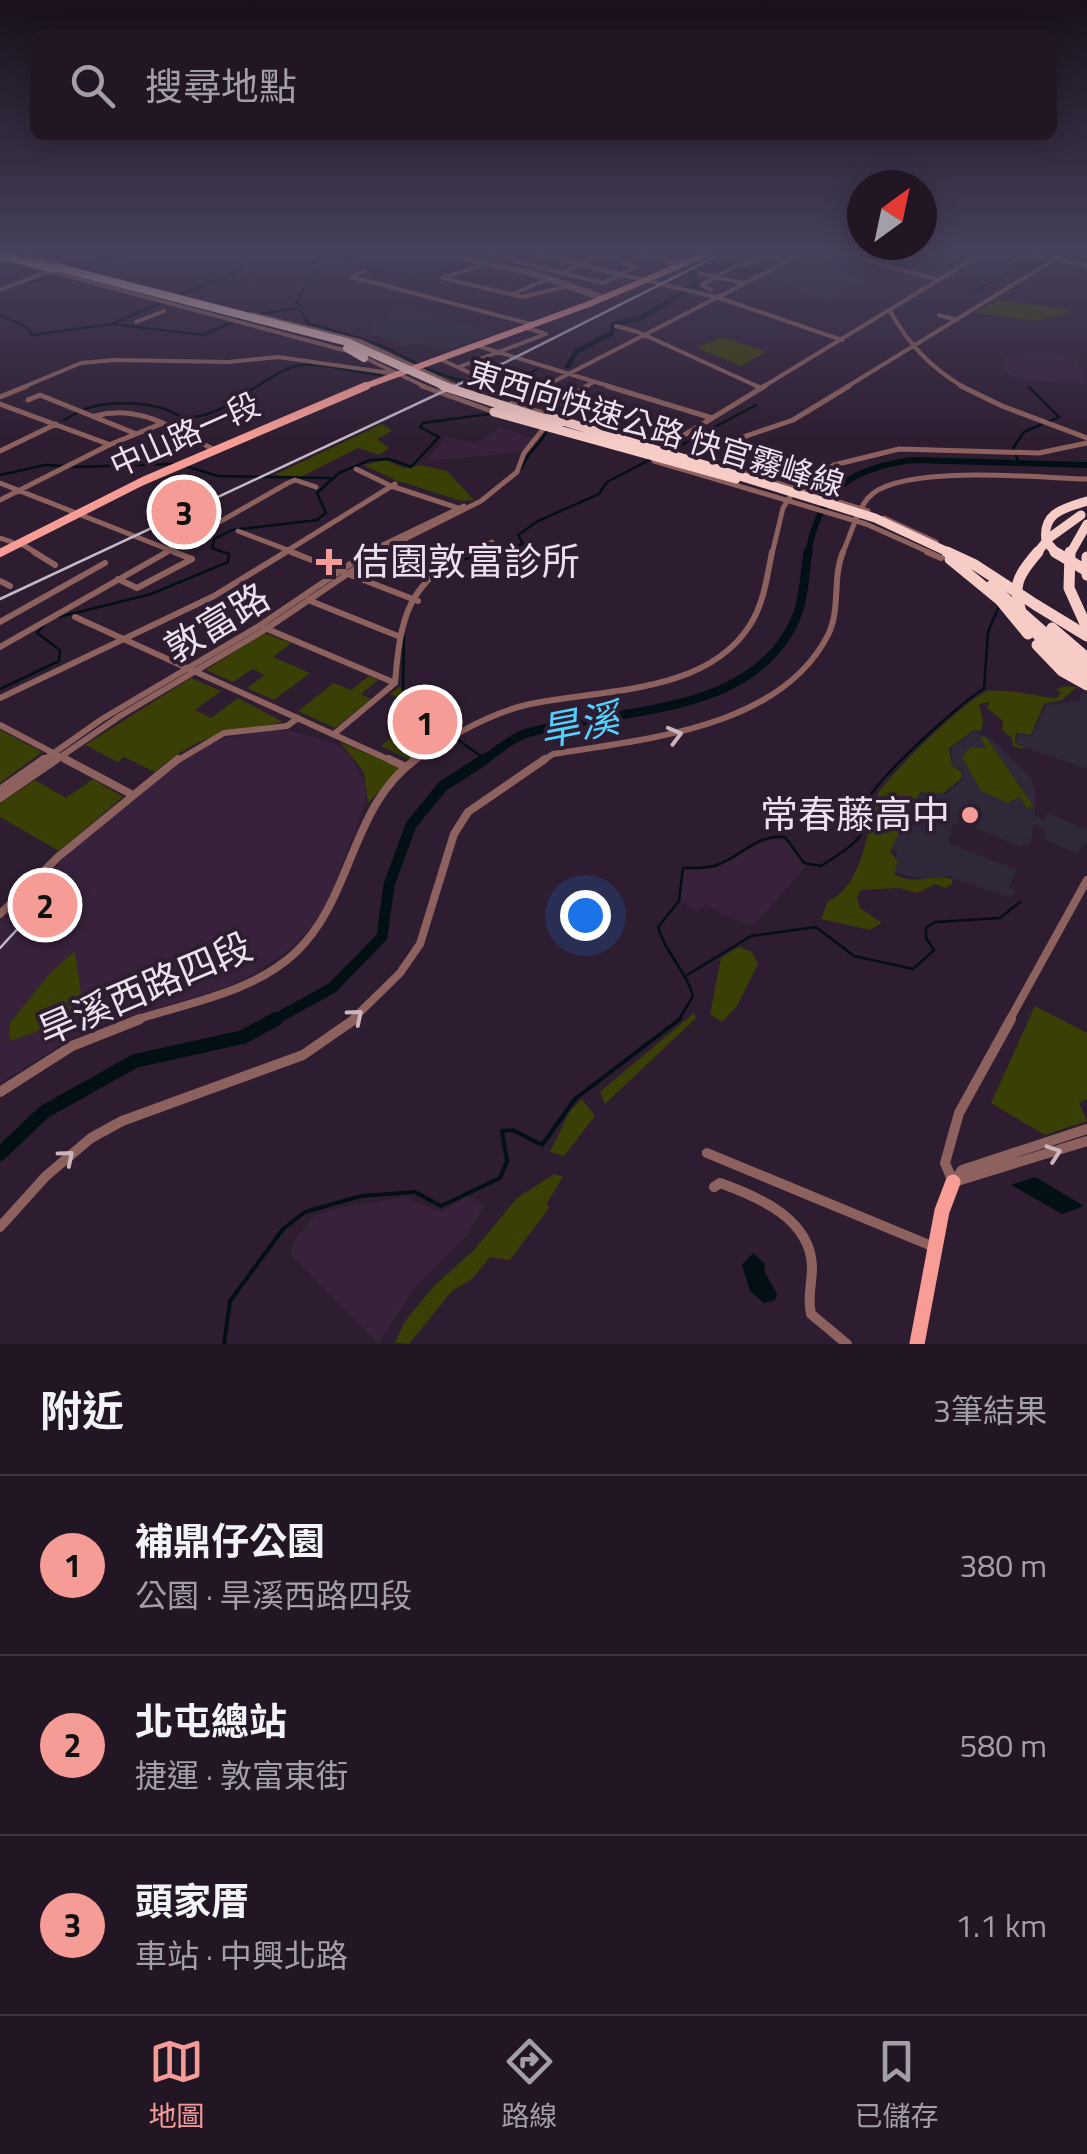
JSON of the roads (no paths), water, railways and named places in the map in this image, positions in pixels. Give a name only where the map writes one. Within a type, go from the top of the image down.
[{"type":"highway","points":[[232,317],[347,348],[364,358]]},
{"type":"highway","name":"東西向快速公路 快官霧峰線","points":[[238,317],[371,354],[472,401],[872,521],[947,555],[1012,602],[1087,673]]},
{"type":"highway","name":"東西向快速公路 快官霧峰線","points":[[242,317],[347,342],[466,395],[876,518],[1012,593],[1087,656]]},
{"type":"highway","points":[[250,317],[382,352]]},
{"type":"highway","points":[[509,404],[755,480]]},
{"type":"highway","points":[[494,412],[742,480]]},
{"type":"highway","points":[[1087,502],[1054,512],[1043,532],[1044,542],[1053,551],[1087,573]]},
{"type":"highway","points":[[1087,512],[1049,538],[1022,568],[1015,584],[1022,616],[1029,628],[1064,662],[1087,673]]},
{"type":"highway","points":[[1087,524],[1069,551],[1066,579],[1067,592],[1087,632]]},
{"type":"highway","points":[[947,555],[1087,632]]},
{"type":"highway","points":[[947,555],[1000,600],[1052,663],[1087,685]]},
{"type":"highway","points":[[1087,557],[1087,573]]},
{"type":"main road","points":[[529,326],[554,317]]},
{"type":"main road","points":[[413,366],[554,317]]},
{"type":"main road","points":[[413,366],[474,345]]},
{"type":"main road","name":"中山路一段","points":[[0,551],[76,510],[210,448],[413,366]]},
{"type":"main road","points":[[916,1344],[935,1247],[953,1182]]},
{"type":"street","points":[[136,322],[148,317]]},
{"type":"street","points":[[225,317],[364,358],[432,391],[494,412],[828,510],[947,555]]},
{"type":"street","points":[[261,317],[350,338],[467,391],[857,508],[947,555]]},
{"type":"street","points":[[459,368],[546,334],[495,317]]},
{"type":"street","points":[[494,412],[681,317]]},
{"type":"street","points":[[774,317],[842,340]]},
{"type":"street","points":[[663,448],[881,317]]},
{"type":"street","points":[[894,317],[938,374],[953,384],[1087,441]]},
{"type":"street","points":[[945,317],[956,320]]},
{"type":"street","points":[[662,463],[788,418],[961,317]]},
{"type":"street","points":[[914,346],[961,317]]},
{"type":"street","points":[[262,328],[278,320]]},
{"type":"street","points":[[616,326],[763,389]]},
{"type":"street","points":[[474,345],[713,418]]},
{"type":"street","points":[[0,400],[81,363],[116,360],[228,362],[278,357],[394,373]]},
{"type":"street","points":[[440,359],[470,373]]},
{"type":"street","points":[[586,411],[562,403],[593,382]]},
{"type":"street","points":[[432,391],[458,398],[467,391]]},
{"type":"street","points":[[28,400],[40,394],[135,434]]},
{"type":"street","points":[[0,400],[109,444]]},
{"type":"street","points":[[95,416],[110,411],[135,412],[210,448]]},
{"type":"street","points":[[0,500],[109,444],[163,423]]},
{"type":"street","points":[[0,450],[56,424]]},
{"type":"street","points":[[359,468],[393,485],[465,508],[517,472],[525,451],[544,428]]},
{"type":"street","name":"旱溪西路四段","points":[[0,1092],[88,1038],[219,995],[250,982],[294,954],[324,920],[366,820],[406,767],[425,752],[530,704],[626,692],[666,681],[733,646],[757,618],[781,515],[802,481],[830,466],[883,450],[938,447],[1048,452],[1087,441]]},
{"type":"street","points":[[0,1228],[46,1176],[91,1138],[136,1116],[303,1055],[357,1017],[400,973],[420,944],[454,834],[468,812],[487,796],[553,754],[689,732],[750,706],[802,672],[827,638],[835,618],[840,558],[880,488],[910,478],[950,474],[1087,479]]},
{"type":"street","points":[[0,647],[288,483],[295,480],[316,487]]},
{"type":"street","points":[[0,482],[192,559],[137,588],[117,579]]},
{"type":"street","points":[[0,698],[214,596],[393,485]]},
{"type":"street","name":"敦富路","points":[[263,627],[342,571],[465,508]]},
{"type":"street","points":[[238,531],[415,599]]},
{"type":"street","points":[[0,538],[15,542],[55,565]]},
{"type":"street","points":[[334,734],[395,684],[398,636],[415,599],[437,567],[492,542]]},
{"type":"street","points":[[0,622],[105,563]]},
{"type":"street","name":"敦富路","points":[[0,790],[307,600],[342,571]]},
{"type":"street","points":[[0,581],[10,586]]},
{"type":"street","points":[[307,600],[398,636]]},
{"type":"street","points":[[74,617],[406,767]]},
{"type":"street","points":[[263,627],[395,684]]},
{"type":"street","points":[[0,914],[132,794],[202,743],[245,729],[286,726],[298,718]]},
{"type":"street","points":[[0,725],[132,794]]},
{"type":"street","name":"敦富路","points":[[0,798],[55,754]]},
{"type":"street","points":[[953,1182],[945,1162],[959,1113],[1087,880]]},
{"type":"street","points":[[953,1182],[962,1170],[1087,1128]]},
{"type":"street","points":[[953,1182],[1087,1141]]},
{"type":"street","points":[[707,1153],[935,1247]]},
{"type":"street","points":[[714,1186],[720,1182],[772,1206],[800,1231],[812,1255],[808,1306],[812,1316],[848,1344]]},
{"type":"waterway","points":[[4,317],[28,328],[32,335],[112,324],[203,335],[240,319]]},
{"type":"waterway","points":[[114,323],[129,317]]},
{"type":"waterway","points":[[304,317],[308,323],[378,344],[418,364]]},
{"type":"waterway","points":[[568,366],[576,352],[612,333],[613,325],[643,317]]},
{"type":"waterway","points":[[85,409],[134,404],[162,408],[184,417],[199,416],[228,405],[296,366],[326,366],[381,375]]},
{"type":"waterway","points":[[425,368],[481,383],[510,381],[537,369]]},
{"type":"waterway","points":[[508,388],[512,383],[537,385]]},
{"type":"waterway","points":[[505,392],[510,386]]},
{"type":"waterway","points":[[1013,448],[1024,432],[1059,417],[1029,387]]},
{"type":"waterway","points":[[670,451],[756,405]]},
{"type":"waterway","points":[[64,420],[77,413]]},
{"type":"waterway","points":[[59,617],[151,594],[228,562],[229,554],[212,548],[214,539],[232,530],[317,520],[326,513],[317,493],[339,473],[370,460],[389,459],[411,467],[439,437],[420,427],[423,423],[490,414]]},
{"type":"waterway","points":[[521,469],[547,431]]},
{"type":"waterway","name":"旱溪","points":[[1016,456],[1020,465]]},
{"type":"waterway","points":[[458,561],[523,544],[518,535],[538,521],[599,494],[607,482],[649,460]]},
{"type":"waterway","name":"旱溪","points":[[808,554],[813,532],[829,499],[841,486],[871,469],[913,460],[1087,465]]},
{"type":"waterway","points":[[72,467],[177,464]]},
{"type":"waterway","points":[[0,475],[45,465],[64,466]]},
{"type":"waterway","points":[[185,466],[218,476],[330,478]]},
{"type":"waterway","name":"旱溪","points":[[481,762],[527,733],[680,703],[717,691],[751,673],[778,648],[798,613],[808,552]]},
{"type":"waterway","points":[[679,1020],[693,996],[658,927],[679,901],[683,868],[717,865],[774,837],[785,837],[804,863],[821,866],[847,849],[863,832],[867,802],[885,777],[940,724],[984,689],[988,632],[999,606]]},
{"type":"waterway","points":[[0,689],[59,661],[60,650],[37,633],[44,625]]},
{"type":"waterway","points":[[404,636],[403,692],[430,706],[437,725],[485,759]]},
{"type":"waterway","name":"旱溪","points":[[272,1021],[332,988],[382,937],[389,885],[411,825],[443,786],[485,759]]},
{"type":"waterway","points":[[687,975],[751,936],[816,927],[854,956],[913,969],[934,950],[926,938],[926,928],[935,922],[1000,918],[1020,902]]},
{"type":"waterway","name":"旱溪","points":[[0,1154],[44,1112],[135,1061],[243,1037],[276,1019]]},
{"type":"waterway","points":[[224,1344],[230,1301],[283,1229],[305,1212],[361,1196],[415,1192],[441,1206],[500,1178],[507,1161],[502,1131],[513,1130],[542,1145],[575,1099],[679,1020]]},
{"type":"railway","points":[[0,599],[596,317]]},
{"type":"railway","points":[[0,948],[45,899]]},
{"type":"place","name":"頭家厝","points":[[184,512]]},
{"type":"place","name":"佶園敦富診所","points":[[329,562]]},
{"type":"place","name":"補鼎仔公園","points":[[425,722]]},
{"type":"place","name":"常春藤高中","points":[[970,815]]},
{"type":"place","name":"北屯總站","points":[[45,905]]}]
